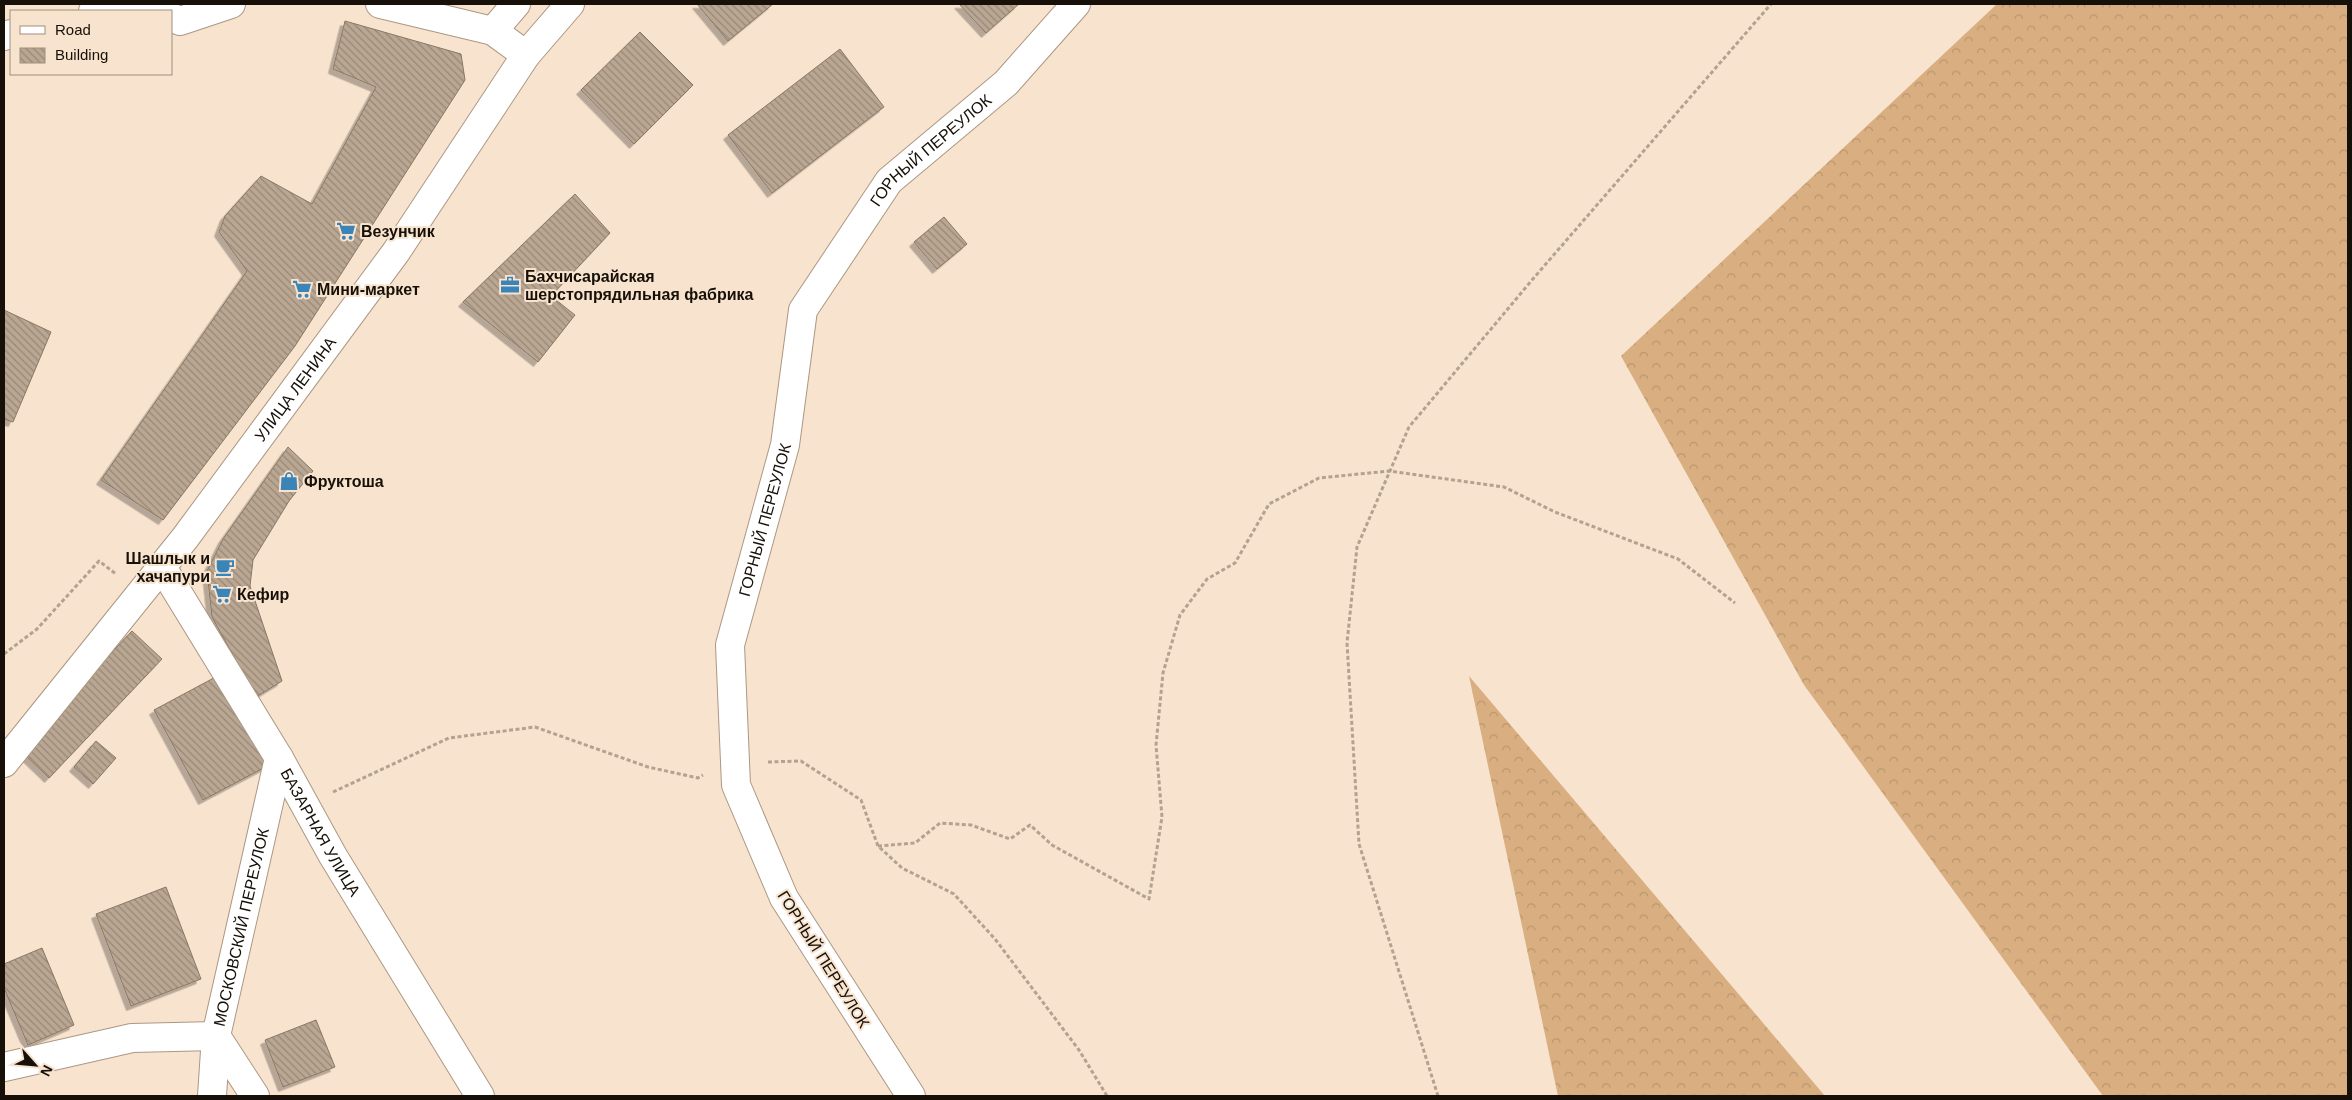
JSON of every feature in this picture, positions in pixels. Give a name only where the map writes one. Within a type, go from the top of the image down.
[{"type":"street","points":[[97,10],[124,4]]},
{"type":"street","points":[[142,4],[156,10]]},
{"type":"street","points":[[172,17],[180,21],[231,4]]},
{"type":"street","points":[[380,4],[492,31],[526,55]]},
{"type":"street","points":[[492,31],[516,4]]},
{"type":"street","name":"УЛИЦА ЛЕНИНА","points":[[4,763],[162,567],[396,252],[526,55],[570,4]]},
{"type":"street","name":"ГОРНЫЙ ПЕРЕУЛОК","points":[[911,1096],[784,898],[736,785],[730,644],[786,445],[803,310],[889,181],[1006,83],[1076,4]]},
{"type":"street","name":"БАЗАРНАЯ УЛИЦА","points":[[162,567],[279,758],[334,856],[480,1096]]},
{"type":"street","name":"МОСКОВСКИЙ ПЕРЕУЛОК","points":[[212,1096],[216,1036],[279,758]]},
{"type":"street","points":[[4,1067],[132,1038],[216,1036],[255,1096]]},
{"type":"path","points":[[1438,1096],[1360,844],[1347,643],[1357,547],[1408,427],[1532,280],[1771,4]]},
{"type":"path","points":[[878,846],[915,843],[940,823],[971,825],[1010,840],[1030,826],[1052,844],[1150,899],[1162,817],[1156,745],[1163,673],[1180,615],[1207,579],[1235,564],[1269,504],[1319,478],[1390,471],[1504,487],[1556,512],[1678,559],[1735,603]]},
{"type":"path","points":[[4,654],[38,629],[99,561],[118,576]]},
{"type":"green space","points":[[1997,4],[2348,4],[2348,1096],[2103,1096],[1804,685],[1621,356]]},
{"type":"green space","points":[[1469,676],[1825,1096],[1558,1096]]},
{"type":"building","points":[[697,4],[773,4],[728,41]]},
{"type":"building","points":[[959,4],[1019,4],[986,33]]},
{"type":"building","points":[[345,21],[461,54],[465,80],[295,346],[163,520],[101,480],[247,271],[219,232],[225,216],[261,176],[312,204],[376,87],[333,69]]},
{"type":"building","points":[[640,32],[693,85],[634,144],[581,90]]},
{"type":"building","points":[[840,49],[884,107],[772,193],[728,135]]},
{"type":"building","points":[[575,194],[610,233],[551,296],[575,315],[538,362],[463,302]]},
{"type":"building","points":[[944,217],[967,244],[937,269],[914,242]]},
{"type":"building","points":[[4,310],[51,332],[13,422],[4,419]]},
{"type":"building","points":[[288,447],[313,471],[289,501],[253,560],[250,586],[282,681],[256,697],[212,617],[207,571],[223,539]]},
{"type":"building","points":[[132,631],[162,659],[49,778],[20,750]]},
{"type":"building","points":[[223,673],[271,764],[203,800],[154,710]]},
{"type":"building","points":[[96,741],[116,758],[93,784],[74,767]]},
{"type":"building","points":[[166,887],[201,979],[131,1006],[96,914]]},
{"type":"building","points":[[42,948],[74,1025],[28,1045],[4,988],[4,964]]},
{"type":"building","points":[[316,1020],[335,1067],[283,1087],[265,1040]]},
{"type":"place","name":"Везунчик","points":[[346,231]]},
{"type":"place","name":"Бахчисарайская шерстопрядильная фабрика","points":[[510,285]]},
{"type":"place","name":"Мини-маркет","points":[[302,289]]},
{"type":"place","name":"Фруктоша","points":[[289,481]]},
{"type":"place","name":"Шашлык и хачапури","points":[[225,567]]},
{"type":"place","name":"Кефир","points":[[222,594]]}]
